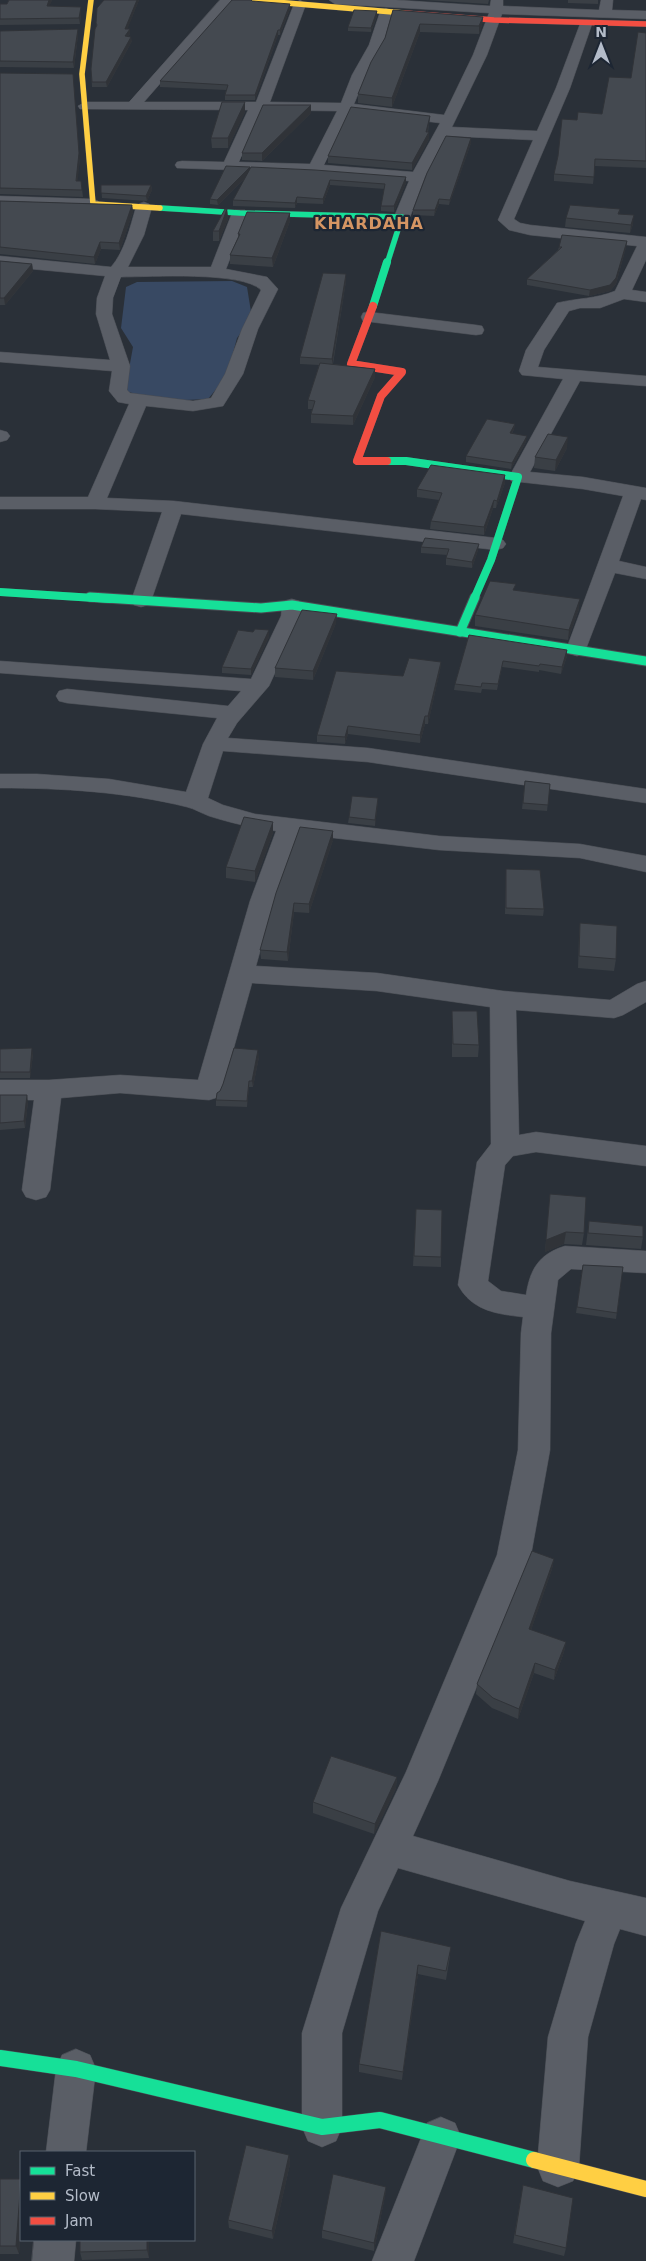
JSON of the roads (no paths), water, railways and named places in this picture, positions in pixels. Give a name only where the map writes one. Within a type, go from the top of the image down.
[{"type":"street","points":[[91,0],[89,30],[82,74],[93,204]]},
{"type":"street","points":[[133,106],[227,0]]},
{"type":"street","points":[[252,0],[386,12],[646,15]]},
{"type":"street","points":[[335,0],[403,3],[495,12],[586,24],[646,24]]},
{"type":"street","points":[[605,14],[607,0]]},
{"type":"street","points":[[230,166],[259,106],[300,4]]},
{"type":"street","points":[[315,169],[333,129],[346,107],[359,74],[376,45],[386,12]]},
{"type":"street","points":[[495,12],[480,55],[418,177],[402,217],[369,317],[351,364],[402,372],[381,396],[357,461],[406,461],[518,478],[583,484],[640,493],[608,565],[576,650]]},
{"type":"street","points":[[586,24],[563,88],[506,220],[515,227],[530,230],[646,243],[622,294]]},
{"type":"street","points":[[69,30],[89,30]]},
{"type":"street","points":[[64,74],[82,74]]},
{"type":"street","points":[[85,106],[346,107],[409,114],[444,126],[541,136]]},
{"type":"street","points":[[182,165],[315,169],[418,177]]},
{"type":"street","points":[[0,201],[93,204],[240,213],[402,217]]},
{"type":"street","points":[[0,261],[115,272],[217,272],[261,280],[270,289],[250,329],[234,374],[216,402],[193,406],[124,398],[118,391],[121,366],[104,314],[104,298],[115,272],[124,262],[136,234],[144,207]]},
{"type":"street","points":[[217,272],[240,213]]},
{"type":"street","points":[[646,297],[622,294],[600,303],[580,303],[563,307],[535,350],[528,370],[646,381]]},
{"type":"street","points":[[369,317],[476,330]]},
{"type":"street","points":[[0,357],[121,366]]},
{"type":"street","points":[[460,632],[496,544],[518,478],[574,375]]},
{"type":"street","points":[[95,503],[140,400]]},
{"type":"street","points":[[0,503],[95,503],[174,507],[258,518],[329,523],[496,544]]},
{"type":"street","points":[[141,601],[174,507]]},
{"type":"street","points":[[608,565],[646,573]]},
{"type":"street","points":[[0,592],[261,608],[292,606],[646,661]]},
{"type":"street","points":[[195,800],[214,744],[233,714],[258,686],[291,616],[292,606]]},
{"type":"street","points":[[0,667],[258,686]]},
{"type":"street","points":[[67,696],[233,714]]},
{"type":"street","points":[[214,744],[368,755],[646,796]]},
{"type":"street","points":[[0,781],[37,781],[109,786],[195,800],[215,810],[254,821],[439,842],[580,851],[646,864]]},
{"type":"street","points":[[0,1090],[49,1090],[120,1084],[209,1090],[262,901],[290,825]]},
{"type":"street","points":[[242,974],[377,982],[503,1000],[614,1009],[646,990]]},
{"type":"street","points":[[503,1000],[505,1147]]},
{"type":"street","points":[[36,1190],[49,1090]]},
{"type":"street","points":[[540,1308],[494,1302],[473,1285],[491,1162],[505,1147],[536,1142],[646,1156]]},
{"type":"street","points":[[322,2127],[322,2033],[360,1908],[420,1781],[514,1555],[534,1450],[536,1333],[544,1275],[565,1257],[646,1262]]},
{"type":"street","points":[[389,1847],[570,1899],[628,1913]]},
{"type":"street","points":[[558,2166],[568,2038],[595,1943],[628,1913]]},
{"type":"street","points":[[0,2058],[76,2069],[322,2127],[380,2120],[646,2189]]},
{"type":"street","points":[[66,2151],[76,2069]]},
{"type":"street","points":[[393,2261],[441,2137]]},
{"type":"street","points":[[53,2261],[55,2241]]},
{"type":"water","points":[[232,281],[247,287],[252,318],[237,338],[227,376],[208,399],[162,401],[125,391],[133,347],[121,328],[126,287],[137,282]]},
{"type":"district","name":"KHARDAHA","points":[[369,223]]}]
